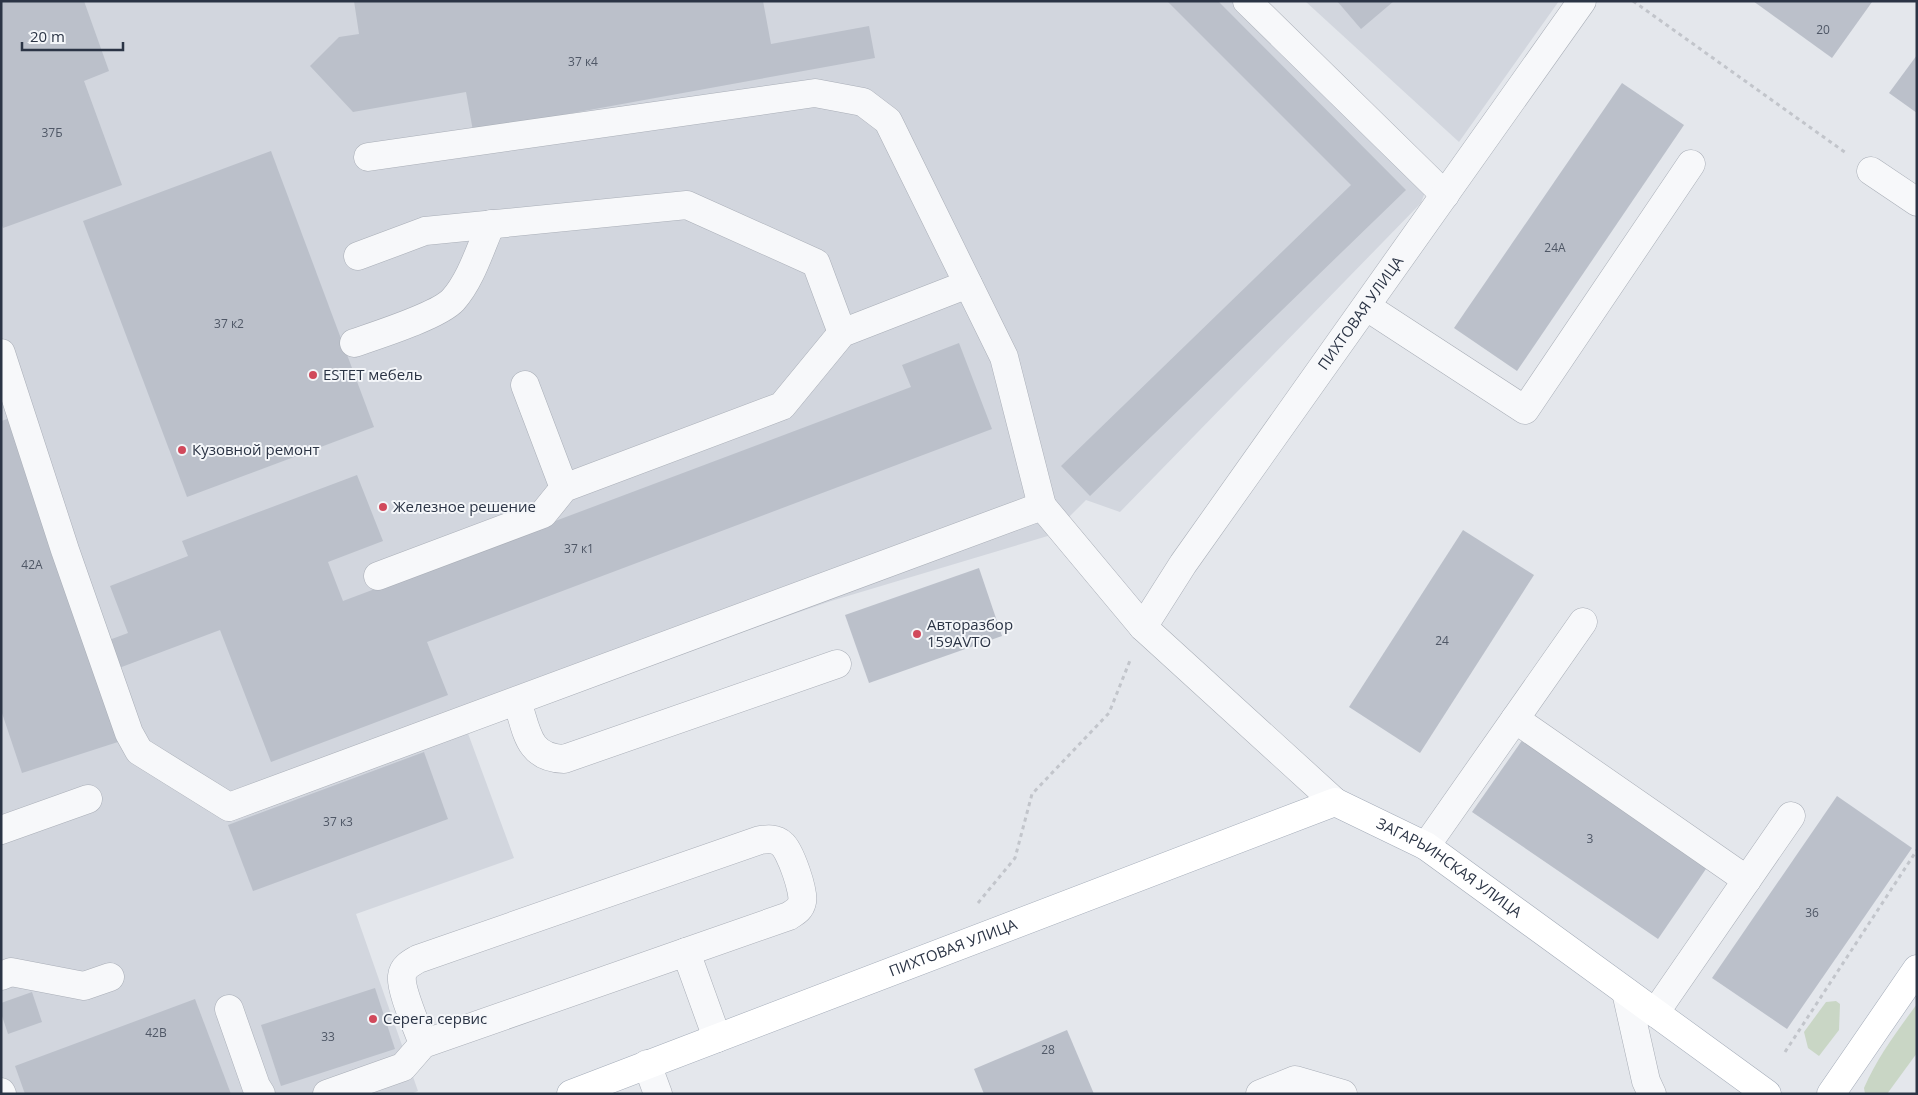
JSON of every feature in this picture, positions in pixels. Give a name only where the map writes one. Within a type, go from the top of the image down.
[{"type":"main road","name":"ЗАГАРЬИНСКАЯ УЛИЦА","points":[[1335,802],[1426,846],[1767,1094]]},
{"type":"main road","name":"ПИХТОВАЯ УЛИЦА","points":[[572,1094],[1335,802]]},
{"type":"main road","points":[[1831,1094],[1917,970]]},
{"type":"street","points":[[1247,1],[1446,195]]},
{"type":"street","name":"ПИХТОВАЯ УЛИЦА","points":[[1143,627],[1183,564],[1582,1]]},
{"type":"street","points":[[1,353],[68,559],[129,734],[139,751],[229,807],[1042,506],[1004,356],[888,121],[864,102],[815,93],[368,157]]},
{"type":"street","points":[[1366,307],[1525,410],[1691,164]]},
{"type":"street","points":[[1872,171],[1917,202]]},
{"type":"street","points":[[358,256],[425,231],[686,205],[816,263],[842,333]]},
{"type":"street","points":[[354,343],[435,312],[452,301],[464,285],[491,224]]},
{"type":"street","points":[[378,576],[543,514],[564,488],[782,406],[842,333],[968,284]]},
{"type":"street","points":[[525,385],[564,488]]},
{"type":"street","name":"ЗАГАРЬИНСКАЯ УЛИЦА","points":[[1042,506],[1143,627],[1335,802]]},
{"type":"street","points":[[1426,846],[1583,622]]},
{"type":"street","points":[[517,700],[532,743],[540,754],[550,759],[564,759],[837,664]]},
{"type":"street","points":[[1515,719],[1747,880]]},
{"type":"street","points":[[1,830],[88,799]]},
{"type":"street","points":[[1654,1013],[1791,816]]},
{"type":"street","points":[[327,1094],[403,1067],[423,1044],[789,916],[798,910],[802,901],[802,891],[788,851],[782,843],[771,839],[760,840],[418,959],[407,966],[402,974],[403,986],[423,1044]]},
{"type":"street","points":[[686,952],[717,1038]]},
{"type":"street","points":[[1,976],[11,972],[84,986],[110,977]]},
{"type":"street","points":[[1626,992],[1646,1081],[1652,1094]]},
{"type":"street","points":[[229,1009],[256,1086],[261,1094]]},
{"type":"street","points":[[648,1064],[658,1094]]},
{"type":"street","points":[[1260,1094],[1295,1080],[1344,1094]]},
{"type":"path","points":[[1633,1],[1872,171]]},
{"type":"path","points":[[972,910],[1015,858],[1032,794],[1110,713],[1143,627]]},
{"type":"path","points":[[1785,1052],[1917,850]]},
{"type":"shaded area","points":[[1,1],[1256,1],[1432,173],[1421,203],[1120,512],[1086,500],[1051,535],[831,601],[466,728],[514,858],[356,914],[418,1091],[411,1094],[1,1094]]},
{"type":"shaded area","points":[[1305,1],[1559,1],[1459,142]]},
{"type":"green space","points":[[1836,1001],[1840,1004],[1839,1030],[1819,1056],[1808,1048],[1804,1032],[1826,1002]]},
{"type":"green space","points":[[1917,1004],[1917,1053],[1887,1094],[1865,1094],[1864,1088],[1881,1055]]},
{"type":"building","points":[[1,1],[84,1],[109,71],[84,81],[122,185],[3,228],[1,223]]},
{"type":"building","points":[[354,1],[763,1],[771,44],[869,26],[875,58],[473,131],[466,92],[353,112],[310,66],[339,37],[359,34]]},
{"type":"building","points":[[1167,1],[1218,1],[1406,190],[1090,496],[1061,466],[1351,185]]},
{"type":"building","points":[[1337,1],[1394,1],[1361,29]]},
{"type":"building","points":[[1753,1],[1871,1],[1872,2],[1832,58]]},
{"type":"building","points":[[1917,55],[1917,113],[1889,93]]},
{"type":"building","points":[[1622,83],[1684,125],[1517,371],[1454,328]]},
{"type":"building","points":[[271,151],[374,427],[187,497],[83,221]]},
{"type":"building","points":[[959,343],[992,429],[427,642],[448,695],[271,762],[220,630],[111,671],[101,643],[128,633],[110,586],[188,556],[182,541],[357,475],[383,541],[328,562],[343,601],[911,387],[902,365]]},
{"type":"building","points":[[14,417],[121,741],[22,773],[1,710],[1,421]]},
{"type":"building","points":[[1463,530],[1534,575],[1420,753],[1349,707]]},
{"type":"building","points":[[979,568],[1002,636],[869,683],[845,615]]},
{"type":"building","points":[[1523,739],[1708,866],[1658,939],[1472,812]]},
{"type":"building","points":[[424,752],[448,819],[253,891],[228,825]]},
{"type":"building","points":[[1837,796],[1912,848],[1787,1029],[1712,978]]},
{"type":"building","points":[[375,988],[395,1049],[281,1086],[261,1025]]},
{"type":"building","points":[[32,992],[42,1022],[8,1034],[1,1013],[1,1003]]},
{"type":"building","points":[[195,999],[231,1094],[25,1094],[15,1066]]},
{"type":"building","points":[[1067,1030],[1094,1094],[984,1094],[974,1069]]},
{"type":"place","name":"ESTET мебель","points":[[313,375]]},
{"type":"place","name":"Кузовной ремонт","points":[[182,450]]},
{"type":"place","name":"Железное решение","points":[[383,507]]},
{"type":"place","name":"Авторазбор 159AVTO","points":[[917,634]]},
{"type":"place","name":"Серега сервис","points":[[373,1019]]}]
